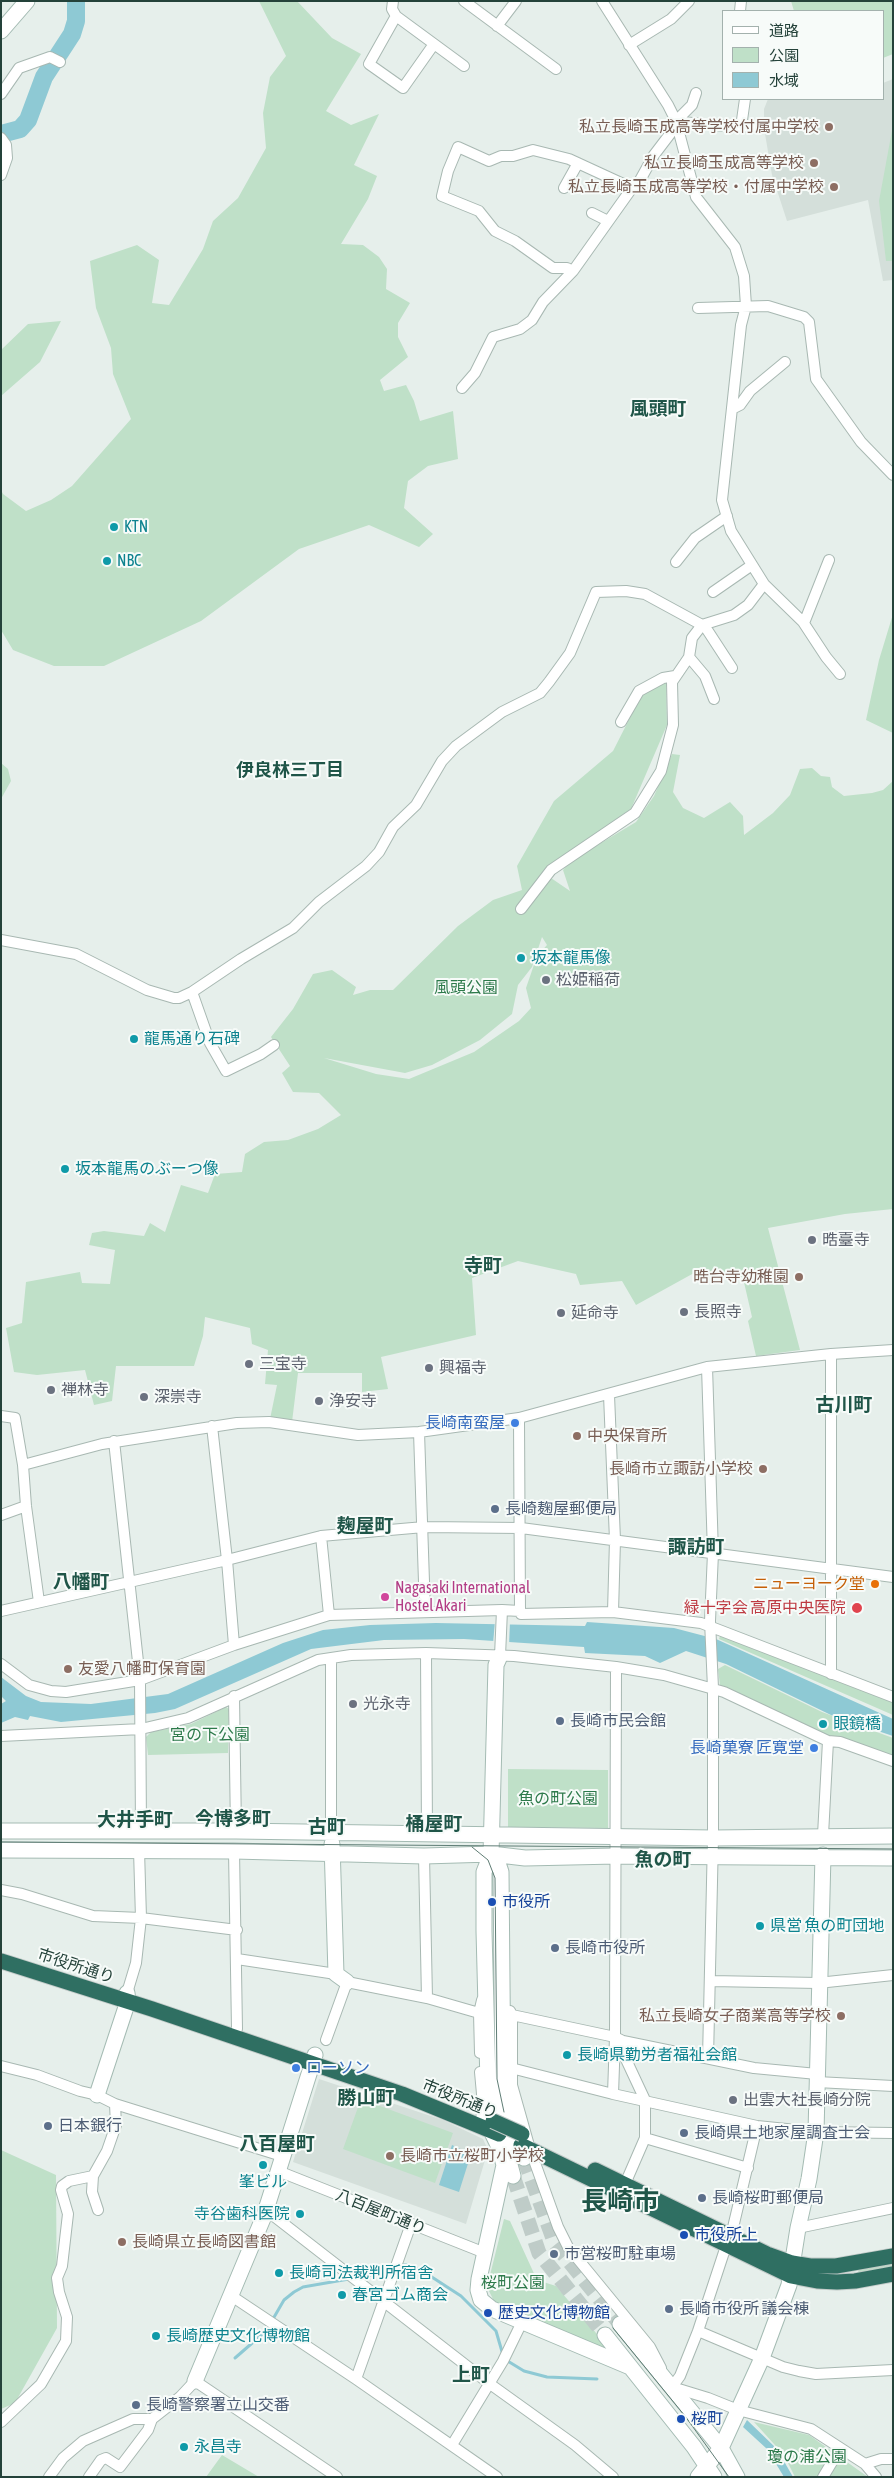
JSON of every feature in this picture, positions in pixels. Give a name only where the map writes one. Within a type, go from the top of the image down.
[{"type":"highway","name":"市役所通り","points":[[1,1951],[128,1997],[314,2059]]},
{"type":"highway","name":"市役所通り","points":[[1,1960],[237,2029],[402,2094],[491,2125],[525,2145],[817,2281],[854,2281],[893,2274]]},
{"type":"highway","name":"市役所通り","points":[[525,2145],[625,2184],[728,2241]]},
{"type":"highway","name":"市役所通り","points":[[792,2270],[810,2266],[836,2266],[893,2256]]},
{"type":"street","points":[[1,31],[27,1]]},
{"type":"street","points":[[393,1],[392,9],[396,16],[464,66]]},
{"type":"street","points":[[464,1],[556,69]]},
{"type":"street","points":[[497,26],[516,1]]},
{"type":"street","points":[[602,1],[676,121],[696,197],[730,240],[741,262],[746,306],[741,325],[722,500],[731,531],[764,584],[790,606],[840,674]]},
{"type":"street","points":[[629,45],[671,19],[689,1]]},
{"type":"street","points":[[396,16],[369,64],[403,88],[434,44]]},
{"type":"street","points":[[1,94],[19,68],[55,59]]},
{"type":"street","points":[[462,388],[475,373],[492,337],[520,329],[532,320],[543,302],[573,271],[632,188],[639,182],[676,121],[692,105],[696,93]]},
{"type":"street","points":[[741,126],[745,100]]},
{"type":"street","points":[[676,121],[763,127]]},
{"type":"street","points":[[1,175],[7,158],[2,139]]},
{"type":"street","points":[[573,271],[567,268],[553,268],[515,241],[495,231],[479,211],[442,196],[448,172],[458,148],[484,161],[533,150],[578,163],[632,188]]},
{"type":"street","points":[[564,188],[578,163]]},
{"type":"street","points":[[592,212],[608,221]]},
{"type":"street","points":[[698,308],[768,306],[795,313],[809,322],[816,379],[861,442],[893,475]]},
{"type":"street","points":[[732,409],[740,405],[750,391],[785,362]]},
{"type":"street","points":[[676,562],[695,538],[727,516]]},
{"type":"street","points":[[804,623],[829,560]]},
{"type":"street","points":[[713,592],[752,566]]},
{"type":"street","points":[[521,909],[534,896],[533,893],[551,870],[635,812],[661,771],[673,725],[672,682],[689,658],[692,638],[703,625],[734,616],[748,605],[764,584]]},
{"type":"street","points":[[1,940],[76,954],[147,990],[174,998],[192,992],[241,959],[293,928],[324,897],[366,866],[379,852],[393,827],[416,805],[442,761],[456,746],[502,712],[540,693],[570,653],[596,592],[626,591],[645,594],[703,625],[732,668]]},
{"type":"street","points":[[689,658],[705,676],[714,699]]},
{"type":"street","points":[[621,722],[639,691],[664,678],[675,676]]},
{"type":"street","points":[[192,992],[210,1043],[226,1070],[261,1054],[274,1044]]},
{"type":"street","points":[[23,1466],[114,1441],[212,1426],[269,1422],[358,1435],[419,1432],[519,1418],[707,1367],[831,1354],[893,1350]]},
{"type":"street","points":[[831,1354],[833,1570],[831,1674]]},
{"type":"street","points":[[707,1367],[713,1553],[710,1622],[712,1632],[713,1688],[713,1857],[708,2058]]},
{"type":"street","points":[[609,1395],[615,1540],[613,1612]]},
{"type":"street","points":[[1,1416],[15,1418],[40,1602]]},
{"type":"street","points":[[519,1418],[520,1611]]},
{"type":"street","points":[[212,1426],[228,1560],[234,1645]]},
{"type":"street","points":[[419,1432],[424,1527],[425,1612]]},
{"type":"street","points":[[97,2095],[128,1997],[136,1963],[141,1918],[139,1850],[141,1830],[140,1680],[131,1581],[114,1441]]},
{"type":"street","points":[[1,1515],[26,1506]]},
{"type":"street","points":[[1,1610],[228,1560],[321,1536],[424,1527],[520,1528],[893,1577]]},
{"type":"street","points":[[321,1536],[329,1615]]},
{"type":"street","points":[[502,1610],[500,1656],[496,1665],[490,1834],[491,1854],[484,1872],[488,2083],[513,2176]]},
{"type":"street","points":[[1,1664],[29,1685],[51,1691],[75,1691],[140,1680],[234,1645],[329,1615],[502,1610],[520,1611],[521,1614],[613,1612],[701,1623],[712,1632],[893,1697]]},
{"type":"street","points":[[426,1653],[427,1834],[424,1856],[427,1998]]},
{"type":"street","points":[[1,1736],[141,1729],[188,1718],[318,1660],[351,1655],[426,1653],[500,1656],[616,1667],[664,1675],[713,1688],[828,1741],[840,1742],[893,1761]]},
{"type":"street","points":[[326,2040],[341,1978],[331,1833],[331,1659]]},
{"type":"street","points":[[613,2094],[615,2037],[616,1667]]},
{"type":"street","points":[[234,1696],[237,2029]]},
{"type":"street","points":[[604,2335],[630,2367],[706,2473],[720,2448],[762,2358],[792,2270],[798,2228],[810,2179],[816,2132],[818,1983],[828,1741]]},
{"type":"street","points":[[1,1831],[141,1830],[713,1838],[823,1848],[893,1858]]},
{"type":"street","points":[[1,1850],[234,1851],[424,1856],[491,1854],[525,1858],[616,1856],[713,1857],[823,1848],[893,1836]]},
{"type":"street","points":[[491,1854],[497,1860],[501,1872],[504,1984],[503,2091],[558,2227],[568,2247],[650,2346],[669,2383],[738,2410],[811,2429],[865,2464],[876,2477]]},
{"type":"street","points":[[1,1890],[22,1894],[93,1916],[141,1918],[237,1930]]},
{"type":"street","points":[[237,1959],[341,1978],[427,1998],[478,2013]]},
{"type":"street","points":[[711,1981],[818,1983],[893,1975]]},
{"type":"street","points":[[504,1984],[512,2015],[512,2085],[525,2145]]},
{"type":"street","points":[[487,1985],[478,2013],[491,2125],[504,2166],[478,2290],[481,2300],[492,2309],[630,2367]]},
{"type":"street","points":[[512,2015],[615,2037],[622,2041],[754,2068],[817,2078],[893,2086]]},
{"type":"street","points":[[615,2037],[646,2100],[645,2138],[625,2184]]},
{"type":"street","points":[[89,2477],[100,2460],[106,2458],[120,2467],[148,2430],[152,2419],[180,2397],[195,2381],[266,2210],[314,2059]]},
{"type":"street","points":[[1,2066],[37,2075],[97,2095],[115,2104],[282,2156]]},
{"type":"street","points":[[511,2068],[613,2094],[757,2126],[816,2132],[893,2133]]},
{"type":"street","points":[[98,2210],[92,2192],[93,2176],[107,2151],[116,2125],[115,2104]]},
{"type":"street","points":[[669,2383],[680,2376],[698,2331],[728,2241],[748,2168],[757,2126]]},
{"type":"street","points":[[645,2138],[748,2168]]},
{"type":"street","name":"八百屋町通り","points":[[278,2171],[485,2253]]},
{"type":"street","points":[[1,2422],[41,2384],[66,2340],[67,2317],[57,2278],[62,2266],[68,2214],[63,2200],[62,2186],[69,2182],[93,2176]]},
{"type":"street","points":[[798,2228],[893,2208]]},
{"type":"street","points":[[266,2210],[490,2384],[575,2445],[613,2477]]},
{"type":"street","points":[[356,2379],[411,2224]]},
{"type":"street","points":[[230,2295],[356,2379],[497,2477]]},
{"type":"street","points":[[452,2445],[490,2384],[522,2322]]},
{"type":"street","points":[[620,2324],[720,2448],[737,2477]]},
{"type":"street","points":[[698,2331],[783,2367],[816,2374],[893,2370]]},
{"type":"street","points":[[195,2381],[337,2477]]},
{"type":"street","points":[[49,2477],[63,2458],[83,2441],[133,2419],[152,2419]]},
{"type":"street","points":[[823,2477],[840,2449]]},
{"type":"street","points":[[865,2464],[881,2459],[893,2459]]},
{"type":"shaded area","name":"私立長崎玉成高等学校・付属中学校","points":[[893,79],[893,280],[883,281],[868,200],[787,221],[772,175],[764,128],[764,109],[768,100],[884,100],[884,83]]},
{"type":"shaded area","name":"長崎市立桜町小学校","points":[[319,2079],[443,2120],[483,2139],[488,2150],[466,2224],[293,2162]]},
{"type":"green space","points":[[259,1],[297,1],[332,38],[361,54],[326,111],[351,125],[379,114],[354,165],[377,176],[368,199],[341,244],[363,245],[379,257],[387,269],[386,289],[410,303],[398,323],[398,337],[408,357],[380,380],[384,391],[406,385],[414,401],[420,421],[453,411],[458,459],[428,466],[408,481],[404,508],[433,534],[419,547],[369,525],[299,549],[201,621],[104,666],[54,666],[13,650],[1,630],[1,490],[3,494],[26,511],[51,500],[72,486],[131,419],[113,374],[111,348],[96,308],[90,261],[137,245],[159,260],[152,303],[169,305],[203,249],[213,221],[238,198],[266,148],[263,113],[270,77],[286,56]]},
{"type":"green space","points":[[791,1],[893,1],[893,54],[884,58],[884,10],[794,10]]},
{"type":"green space","points":[[893,125],[893,261],[886,261],[879,201]]},
{"type":"green space","points":[[61,321],[40,362],[1,396],[1,350],[28,324]]},
{"type":"green space","points":[[893,614],[893,733],[866,720],[879,660]]},
{"type":"green space","name":"風頭公園","points":[[666,681],[667,725],[631,809],[547,868],[543,888],[551,878],[570,891],[563,870],[571,861],[636,822],[654,796],[672,754],[680,755],[673,792],[683,808],[704,818],[730,802],[743,816],[744,835],[773,813],[790,795],[800,769],[812,768],[821,776],[830,777],[832,787],[844,796],[883,790],[893,781],[893,1209],[845,1214],[768,1228],[800,1350],[756,1356],[748,1321],[752,1317],[743,1278],[711,1272],[694,1273],[636,1305],[622,1281],[580,1285],[576,1274],[518,1261],[472,1278],[476,1335],[381,1357],[388,1389],[362,1392],[362,1373],[298,1373],[292,1422],[270,1419],[277,1385],[265,1384],[268,1350],[252,1344],[250,1328],[205,1317],[203,1336],[194,1366],[116,1366],[112,1401],[94,1405],[85,1370],[37,1375],[14,1372],[6,1328],[22,1323],[26,1282],[80,1272],[82,1283],[110,1284],[115,1250],[89,1245],[92,1233],[104,1231],[144,1236],[150,1223],[165,1232],[181,1185],[208,1193],[215,1174],[242,1172],[245,1154],[264,1142],[288,1140],[318,1129],[341,1115],[319,1093],[293,1092],[282,1073],[290,1066],[271,1037],[293,1009],[313,974],[332,970],[356,987],[353,995],[370,990],[393,990],[458,926],[493,900],[522,890],[517,866],[554,801],[613,751],[641,696]],"holes":[[[542,937],[547,945],[537,956],[526,988],[531,1008],[519,1021],[474,1052],[409,1079],[376,1074],[324,1058],[405,1073],[432,1065],[480,1040],[512,1014],[518,985],[532,967]]]},
{"type":"green space","points":[[1,763],[8,769],[11,781],[1,799]]},
{"type":"green space","points":[[721,1633],[893,1700],[893,1715],[719,1639]]},
{"type":"green space","points":[[725,1665],[822,1712],[893,1738],[893,1755],[824,1735],[730,1692],[720,1685],[718,1669]]},
{"type":"green space","name":"宮の下公園","points":[[226,1707],[229,1709],[228,1753],[148,1755],[146,1737],[151,1732],[191,1724]]},
{"type":"green space","name":"魚の町公園","points":[[508,1769],[608,1770],[608,1828],[508,1827]]},
{"type":"green space","points":[[361,2099],[453,2133],[435,2183],[343,2149]]},
{"type":"green space","points":[[1,2150],[56,2175],[57,2328],[15,2403],[1,2409]]},
{"type":"green space","name":"桜町公園","points":[[504,2219],[510,2221],[537,2280],[556,2286],[625,2367],[494,2301],[487,2287]]},
{"type":"green space","points":[[893,2262],[893,2269],[858,2273],[859,2268]]},
{"type":"green space","name":"瓊の浦公園","points":[[754,2422],[809,2435],[868,2477],[795,2477],[784,2455]]},
{"type":"green space","points":[[222,2455],[259,2477],[206,2477]]},
{"type":"water","points":[[587,1622],[674,1628],[716,1639],[893,1719],[893,1736],[833,1716],[726,1664],[686,1651],[660,1663],[645,1656],[585,1653],[584,1647],[464,1639],[384,1640],[311,1649],[175,1709],[155,1713],[61,1722],[30,1716],[28,1720],[15,1717],[1,1723],[1,1704],[6,1701],[1,1696],[1,1677],[26,1696],[41,1702],[91,1704],[168,1694],[283,1643],[323,1630],[370,1625],[436,1623],[585,1626]]},
{"type":"water","points":[[452,2145],[471,2154],[459,2192],[439,2185]]},
{"type":"water","points":[[747,2420],[777,2449],[793,2477],[784,2477],[767,2449],[743,2427]]},
{"type":"pier","points":[[495,1621],[510,1621],[509,1646],[493,1644]]},
{"type":"waterway","points":[[1,134],[20,129],[28,120],[44,77],[72,34],[76,21],[76,1]]},
{"type":"waterway","points":[[400,2265],[410,2265],[421,2270],[461,2296],[496,2331],[503,2355]]},
{"type":"waterway","points":[[360,2277],[387,2273],[392,2268]]},
{"type":"waterway","points":[[235,2358],[266,2331],[284,2300],[294,2292],[303,2287],[349,2279]]},
{"type":"waterway","points":[[506,2360],[524,2371],[547,2377],[597,2379]]},
{"type":"tunnel","points":[[524,2158],[555,2244],[620,2324]]},
{"type":"tunnel","points":[[513,2176],[539,2253],[605,2335]]},
{"type":"tram line","points":[[1,1842],[893,1849]]},
{"type":"tram line","points":[[472,1847],[488,1860],[495,1878],[497,2079],[504,2112]]},
{"type":"tram line","points":[[613,2328],[685,2416],[729,2477]]},
{"type":"place","name":"私立長崎玉成高等学校付属中学校","points":[[829,127]]},
{"type":"place","name":"私立長崎玉成高等学校","points":[[814,163]]},
{"type":"place","name":"私立長崎玉成高等学校・付属中学校","points":[[834,187]]},
{"type":"place","name":"KTN","points":[[114,527]]},
{"type":"place","name":"NBC","points":[[107,561]]},
{"type":"place","name":"坂本龍馬像","points":[[521,958]]},
{"type":"place","name":"松姫稲荷","points":[[546,980]]},
{"type":"place","name":"龍馬通り石碑","points":[[134,1039]]},
{"type":"place","name":"坂本龍馬のぶーつ像","points":[[65,1169]]},
{"type":"place","name":"晧臺寺","points":[[812,1240]]},
{"type":"place","name":"晧台寺幼稚園","points":[[799,1277]]},
{"type":"place","name":"長照寺","points":[[684,1312]]},
{"type":"place","name":"延命寺","points":[[561,1313]]},
{"type":"place","name":"三宝寺","points":[[249,1364]]},
{"type":"place","name":"興福寺","points":[[429,1368]]},
{"type":"place","name":"禅林寺","points":[[51,1390]]},
{"type":"place","name":"深崇寺","points":[[144,1397]]},
{"type":"place","name":"浄安寺","points":[[319,1401]]},
{"type":"place","name":"長崎南蛮屋","points":[[515,1423]]},
{"type":"place","name":"中央保育所","points":[[577,1436]]},
{"type":"place","name":"長崎市立諏訪小学校","points":[[763,1469]]},
{"type":"place","name":"長崎麹屋郵便局","points":[[495,1509]]},
{"type":"place","name":"ニューヨーク堂","points":[[875,1584]]},
{"type":"place","name":"Nagasaki International Hostel Akari","points":[[385,1597]]},
{"type":"place","name":"緑十字会 高原中央医院","points":[[857,1608]]},
{"type":"place","name":"友愛八幡町保育園","points":[[68,1669]]},
{"type":"place","name":"光永寺","points":[[353,1704]]},
{"type":"place","name":"長崎市民会館","points":[[560,1721]]},
{"type":"place","name":"眼鏡橋","points":[[823,1724]]},
{"type":"place","name":"長崎菓寮 匠寛堂","points":[[814,1748]]},
{"type":"place","name":"市役所","points":[[492,1902]]},
{"type":"place","name":"県営 魚の町団地","points":[[760,1926]]},
{"type":"place","name":"長崎市役所","points":[[555,1948]]},
{"type":"place","name":"私立長崎女子商業高等学校","points":[[841,2016]]},
{"type":"place","name":"長崎県勤労者福祉会館","points":[[567,2055]]},
{"type":"place","name":"ローソン","points":[[296,2068]]},
{"type":"place","name":"出雲大社長崎分院","points":[[733,2100]]},
{"type":"place","name":"日本銀行","points":[[48,2126]]},
{"type":"place","name":"長崎県土地家屋調査士会","points":[[684,2133]]},
{"type":"place","name":"長崎市立桜町小学校","points":[[390,2156]]},
{"type":"place","name":"峯ビル","points":[[263,2165]]},
{"type":"place","name":"長崎桜町郵便局","points":[[702,2198]]},
{"type":"place","name":"寺谷歯科医院","points":[[300,2214]]},
{"type":"place","name":"市役所上","points":[[684,2235]]},
{"type":"place","name":"長崎県立長崎図書館","points":[[122,2242]]},
{"type":"place","name":"市営桜町駐車場","points":[[554,2254]]},
{"type":"place","name":"長崎司法裁判所宿舎","points":[[279,2273]]},
{"type":"place","name":"春宮ゴム商会","points":[[342,2295]]},
{"type":"place","name":"長崎市役所 議会棟","points":[[669,2309]]},
{"type":"place","name":"歴史文化博物館","points":[[488,2313]]},
{"type":"place","name":"長崎歴史文化博物館","points":[[156,2336]]},
{"type":"place","name":"長崎警察署立山交番","points":[[136,2405]]},
{"type":"place","name":"桜町","points":[[681,2419]]},
{"type":"place","name":"永昌寺","points":[[184,2447]]},
{"type":"district","name":"風頭町","points":[[658,409]]},
{"type":"district","name":"伊良林三丁目","points":[[290,770]]},
{"type":"district","name":"寺町","points":[[483,1266]]},
{"type":"district","name":"古川町","points":[[844,1405]]},
{"type":"district","name":"麹屋町","points":[[365,1526]]},
{"type":"district","name":"諏訪町","points":[[696,1547]]},
{"type":"district","name":"八幡町","points":[[81,1582]]},
{"type":"district","name":"今博多町","points":[[233,1819]]},
{"type":"district","name":"大井手町","points":[[135,1820]]},
{"type":"district","name":"桶屋町","points":[[434,1824]]},
{"type":"district","name":"古町","points":[[327,1827]]},
{"type":"district","name":"魚の町","points":[[663,1860]]},
{"type":"district","name":"勝山町","points":[[366,2098]]},
{"type":"district","name":"八百屋町","points":[[277,2144]]},
{"type":"district","name":"長崎市","points":[[620,2202]]},
{"type":"district","name":"上町","points":[[471,2375]]}]
